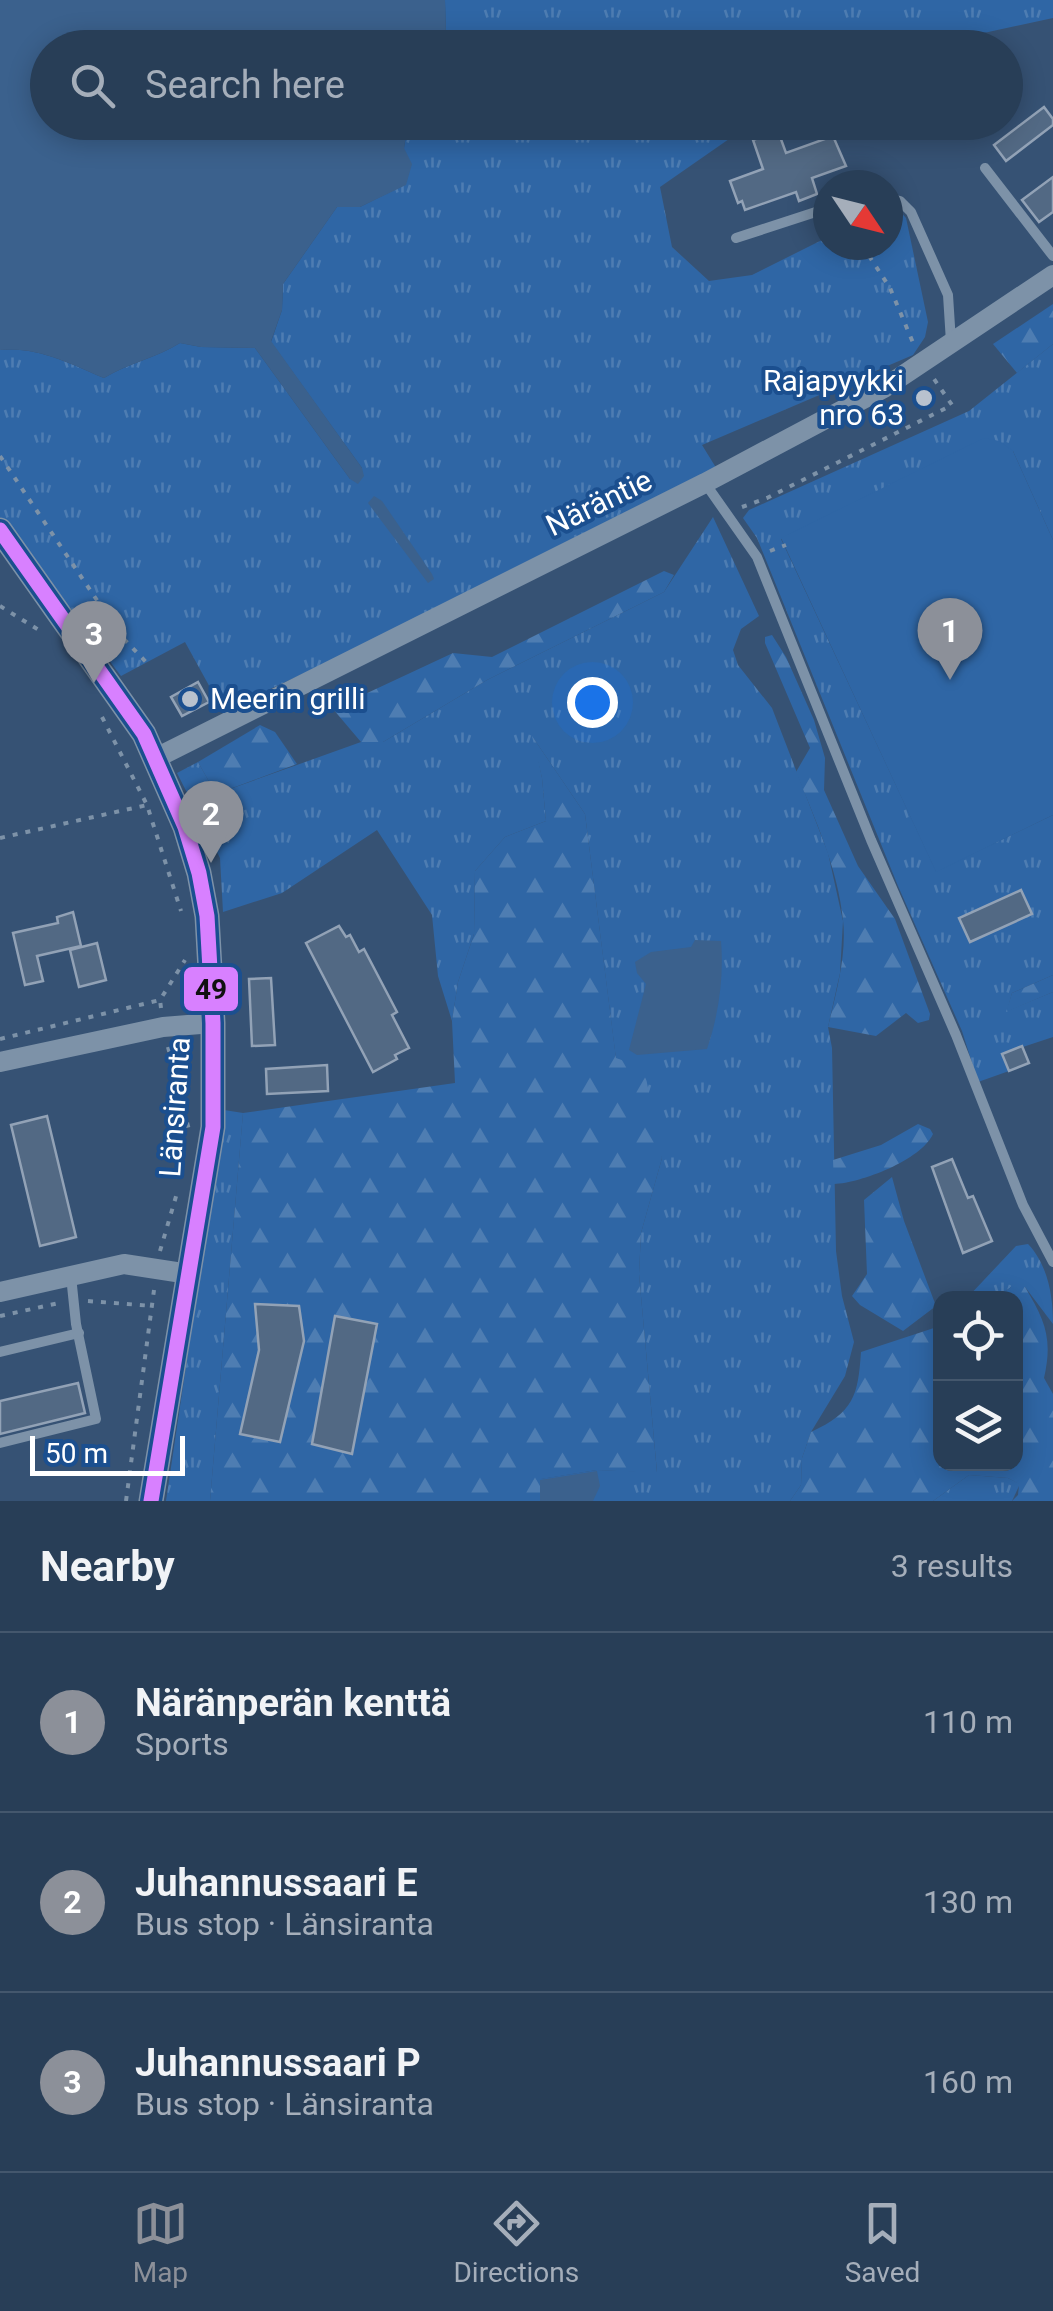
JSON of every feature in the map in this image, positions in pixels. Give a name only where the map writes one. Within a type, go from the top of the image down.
[{"type":"street","name":"Näräntie","points":[[156,758],[705,483],[884,388],[1053,274]]},
{"type":"street","name":"Länsiranta","points":[[4,542],[110,683],[156,758],[200,873],[207,916],[213,1126],[151,1501]]},
{"type":"street","points":[[0,1062],[164,1027],[213,1024]]},
{"type":"street","points":[[0,1292],[124,1264],[188,1274]]},
{"type":"lane","points":[[985,168],[1053,256]]},
{"type":"lane","points":[[903,204],[911,212],[948,295],[951,343]]},
{"type":"lane","points":[[736,238],[813,213]]},
{"type":"lane","points":[[705,483],[756,557],[1023,1205],[1053,1262]]},
{"type":"lane","points":[[0,1444],[96,1419],[70,1276]]},
{"type":"lane","points":[[0,1352],[78,1333]]},
{"type":"path","points":[[724,513],[767,498],[952,406],[922,362],[890,288],[872,260]]},
{"type":"path","points":[[0,456],[112,622],[146,662]]},
{"type":"path","points":[[0,838],[147,805]]},
{"type":"path","points":[[0,1039],[160,1000]]},
{"type":"green space","points":[[445,0],[1053,0],[1053,18],[998,30],[446,30]]},
{"type":"green space","points":[[405,140],[728,140],[660,187],[672,247],[709,281],[752,275],[813,244],[813,260],[903,260],[903,215],[928,322],[925,337],[913,355],[702,445],[723,479],[223,711],[185,642],[121,676],[0,517],[0,350],[40,353],[104,378],[180,343],[255,348],[350,479],[362,468],[271,342],[282,310],[283,284],[337,207],[360,207],[406,184]]},
{"type":"green space","points":[[1053,304],[1053,344],[1017,373],[993,344]]},
{"type":"green space","points":[[1053,344],[1053,540],[1013,451],[781,539],[936,871],[1053,815],[1053,975],[1012,993],[1007,1011],[1053,992],[1053,1037],[1002,1054],[1009,1071],[978,1082],[962,1031],[898,886],[757,538],[743,518],[749,510],[969,411]]},
{"type":"green space","points":[[984,438],[999,441],[1013,451],[1053,540],[1053,815],[936,872],[781,538]]},
{"type":"green space","points":[[713,517],[759,616],[741,629],[733,650],[738,665],[772,708],[828,853],[843,921],[840,973],[828,1027],[832,1048],[836,1251],[854,1342],[845,1376],[811,1432],[802,1458],[801,1485],[790,1501],[540,1501],[540,1479],[597,1470],[657,1472],[639,1274],[641,1233],[662,1158],[616,1059],[585,814],[534,739],[546,821],[505,837],[475,871],[474,934],[458,982],[452,1021],[438,976],[432,915],[377,830],[282,893],[223,912],[220,858],[177,773],[198,762],[216,794],[361,742],[383,742],[487,680],[664,592]]},
{"type":"green space","points":[[664,571],[674,575],[664,592],[487,680],[383,742],[361,742],[333,709],[453,653],[492,657]]},
{"type":"green space","points":[[772,635],[814,720],[825,758],[824,790],[858,866],[895,919],[929,1020],[918,1023],[906,1013],[876,1036],[828,1027],[840,974],[843,920],[825,845],[796,772],[810,748],[765,643],[765,637]]},
{"type":"green space","points":[[260,725],[275,732],[297,764],[216,794],[198,762]]},
{"type":"green space","points":[[532,736],[585,814],[616,1058],[644,1068],[662,1158],[641,1233],[639,1274],[657,1473],[597,1470],[541,1479],[540,1501],[210,1501],[243,1113],[455,1083],[452,1021],[458,982],[474,934],[475,871],[505,837],[546,821],[542,778]]},
{"type":"green space","points":[[1053,975],[1053,992],[1006,1012],[1012,993]]},
{"type":"green space","points":[[224,1110],[243,1113],[210,1501],[166,1501]]},
{"type":"green space","points":[[918,1124],[933,1134],[916,1153],[874,1175],[834,1184],[833,1160],[881,1145]]},
{"type":"green space","points":[[892,1177],[933,1298],[933,1308],[903,1331],[852,1296],[867,1274],[864,1200]]},
{"type":"green space","points":[[1028,1244],[1040,1261],[1048,1281],[1053,1324],[1025,1287],[974,1291],[1016,1246]]},
{"type":"green space","points":[[1025,1287],[1045,1330],[1048,1352],[1044,1378],[1053,1394],[1053,1501],[1012,1501],[1018,1495],[1019,1484],[1008,1478],[969,1475],[933,1501],[790,1501],[801,1485],[802,1458],[811,1432],[837,1417],[851,1401],[861,1352],[933,1328],[933,1471],[1023,1471],[1023,1291],[1006,1291]]},
{"type":"green space","points":[[969,1475],[1008,1478],[1020,1484],[1012,1501],[933,1501]]},
{"type":"shaded area","points":[[0,0],[445,0],[446,30],[30,30],[30,140],[405,140],[404,148],[412,164],[406,185],[360,207],[337,207],[283,284],[282,310],[271,341],[362,468],[364,476],[358,484],[350,479],[255,348],[180,343],[104,378],[40,353],[0,350]]},
{"type":"shaded area","points":[[374,496],[382,501],[434,579],[428,583],[368,503]]},
{"type":"shaded area","points":[[695,940],[721,941],[720,995],[707,1049],[637,1055],[629,1050],[646,984],[637,973],[635,962],[651,952],[691,947]]},
{"type":"shaded area","points":[[597,1471],[600,1486],[593,1501],[540,1501],[540,1480]]},
{"type":"building","points":[[1044,107],[1053,119],[1053,125],[1006,161],[994,145],[1001,140],[1023,140],[1023,123]]},
{"type":"building","points":[[753,140],[781,140],[786,153],[822,140],[835,140],[846,166],[813,170],[813,196],[799,201],[796,192],[745,210],[742,201],[738,203],[730,181],[763,169]]},
{"type":"building","points":[[1053,177],[1053,212],[1039,222],[1022,200]]},
{"type":"building","name":"Meerin grilli","points":[[198,682],[209,702],[182,716],[171,697]]},
{"type":"building","points":[[1021,890],[1032,914],[970,942],[959,918]]},
{"type":"building","points":[[73,912],[81,946],[37,956],[43,981],[25,985],[13,933],[58,923],[57,917]]},
{"type":"building","points":[[339,926],[346,937],[350,935],[359,952],[364,949],[397,1012],[392,1015],[409,1048],[373,1072],[306,943]]},
{"type":"building","points":[[97,943],[106,980],[79,987],[70,950]]},
{"type":"building","points":[[271,978],[275,1045],[252,1046],[249,979]]},
{"type":"building","points":[[1022,1046],[1029,1063],[1009,1071],[1002,1054]]},
{"type":"building","points":[[327,1065],[328,1091],[267,1094],[266,1069]]},
{"type":"building","points":[[47,1116],[76,1237],[40,1246],[11,1125]]},
{"type":"building","points":[[952,1159],[992,1241],[963,1253],[932,1167]]},
{"type":"building","points":[[255,1304],[299,1306],[304,1341],[280,1442],[240,1434],[259,1350]]},
{"type":"building","points":[[335,1316],[377,1324],[352,1454],[312,1444]]},
{"type":"building","points":[[78,1383],[85,1413],[0,1434],[0,1401]]},
{"type":"transit line","name":"49","points":[[0,530],[144,734],[185,827],[207,916],[213,1127],[151,1501]]},
{"type":"place","name":"Rajapyykki nro 63","points":[[924,398]]},
{"type":"place","name":"Näränperän kenttä","points":[[950,680]]},
{"type":"place","name":"Juhannussaari P","points":[[94,683]]},
{"type":"place","name":"Meerin grilli","points":[[190,699]]},
{"type":"place","name":"Juhannussaari E","points":[[211,863]]}]
